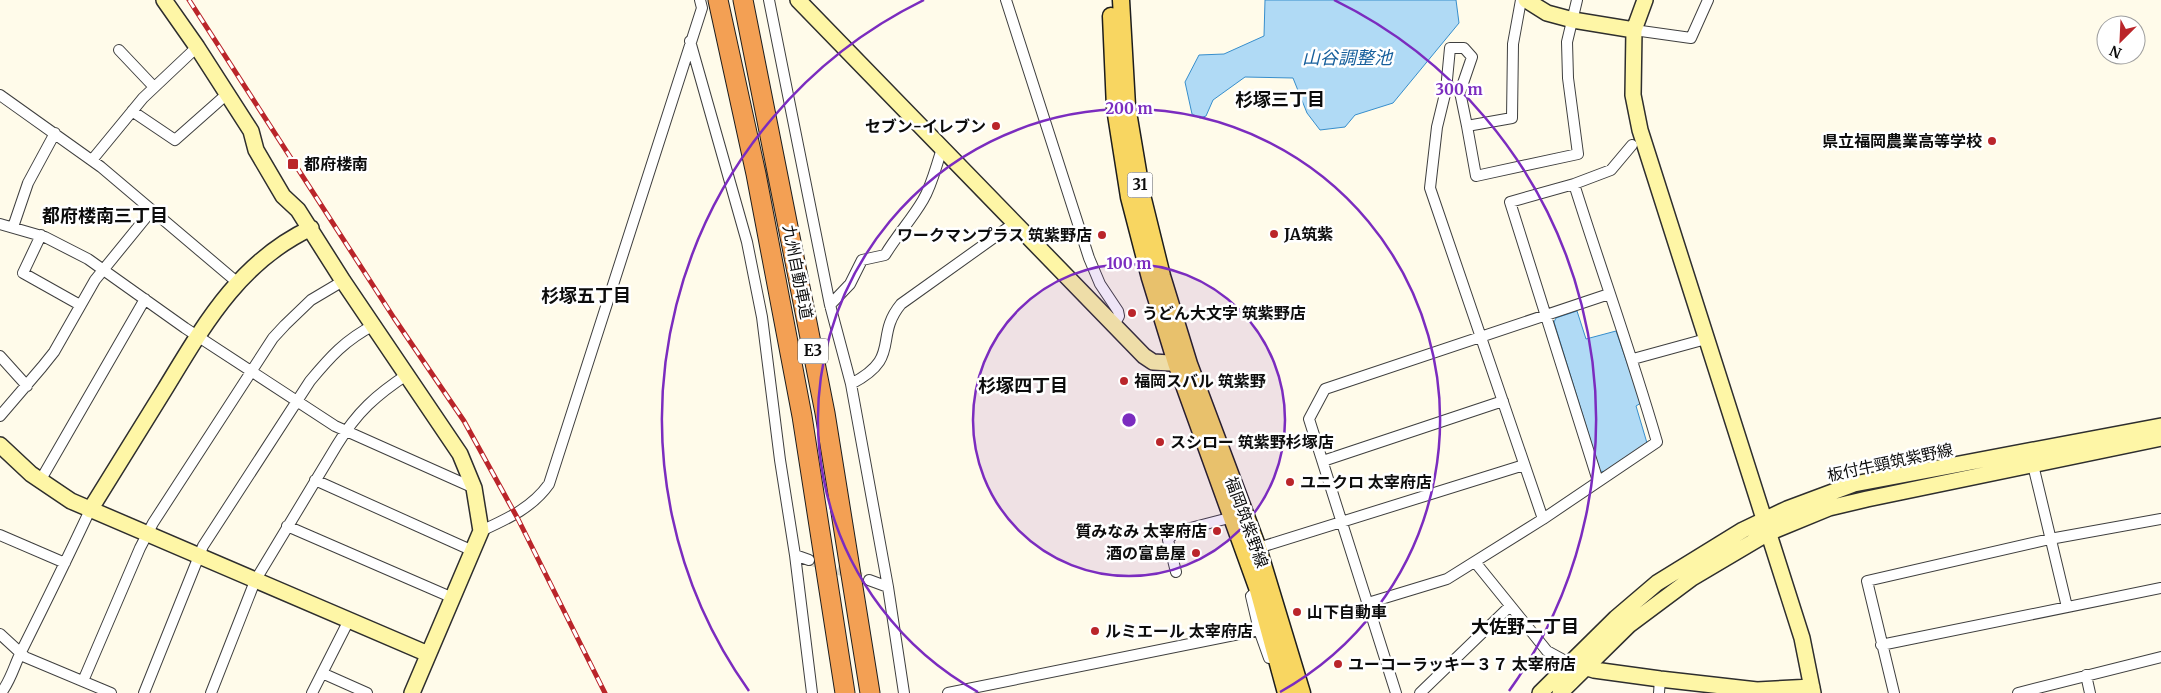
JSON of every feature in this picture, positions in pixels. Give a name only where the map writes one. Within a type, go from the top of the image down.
[{"type":"highway","name":"九州自動車道","points":[[744,5],[825,413],[870,693]]},
{"type":"highway","name":"九州自動車道","points":[[720,8],[756,174],[802,416],[845,693]]},
{"type":"main road","name":"福岡筑紫野線","points":[[1110,0],[1115,108],[1129,197],[1150,278],[1182,363],[1258,548],[1302,693]]},
{"type":"main road","name":"福岡筑紫野線","points":[[1121,0],[1127,106],[1142,195],[1182,363],[1258,590],[1286,693]]},
{"type":"street","points":[[164,0],[197,47],[251,132],[256,150],[283,196],[298,210],[311,228],[343,281],[408,374],[460,454],[474,488],[481,531],[412,693]]},
{"type":"street","points":[[481,531],[510,518],[532,503],[540,497],[549,484],[702,8],[700,0]]},
{"type":"street","points":[[769,0],[830,305],[851,384],[888,587],[904,693]]},
{"type":"street","points":[[798,0],[1013,224],[1148,360],[1182,363]]},
{"type":"street","points":[[1006,0],[1089,258],[1100,284],[1118,311],[1119,316],[1114,325]]},
{"type":"street","points":[[1467,126],[1512,118],[1513,44],[1521,0]]},
{"type":"street","points":[[1526,0],[1547,13],[1573,20],[1691,38],[1708,0]]},
{"type":"street","points":[[1543,519],[1430,188],[1437,127],[1446,90],[1450,48],[1464,48],[1472,56],[1460,92],[1476,176],[1578,154],[1568,78],[1567,42],[1577,0]]},
{"type":"street","points":[[1475,562],[1547,652],[1570,663],[1659,686],[1812,690],[1802,638],[1640,130],[1633,95],[1634,30],[1645,0]]},
{"type":"street","points":[[690,41],[747,242],[762,317],[812,693]]},
{"type":"street","points":[[92,160],[154,87],[197,47]]},
{"type":"street","points":[[119,50],[154,87]]},
{"type":"street","points":[[132,111],[175,140],[227,94]]},
{"type":"street","points":[[0,95],[92,160],[238,282]]},
{"type":"street","points":[[13,227],[28,183],[55,133]]},
{"type":"street","points":[[1598,481],[1510,202],[1574,184],[1611,170],[1632,145]]},
{"type":"street","points":[[830,305],[850,284],[862,260],[885,255],[896,235],[926,195],[942,149]]},
{"type":"street","points":[[1368,603],[1447,579],[1543,519],[1657,442],[1633,359],[1609,294],[1574,184]]},
{"type":"street","points":[[0,416],[54,352],[80,305],[103,270],[152,210]]},
{"type":"street","points":[[0,224],[41,235],[67,247],[198,336],[345,432],[474,488]]},
{"type":"street","points":[[851,384],[866,376],[878,365],[885,354],[889,324],[893,313],[901,304],[1013,224]]},
{"type":"street","points":[[1,693],[12,675],[90,510],[220,302],[263,258],[294,236],[311,228]]},
{"type":"street","points":[[41,235],[23,273],[80,305]]},
{"type":"street","points":[[83,681],[148,533],[251,371],[284,324],[311,300],[343,281]]},
{"type":"street","points":[[1396,693],[1309,419],[1325,389],[1609,294]]},
{"type":"street","points":[[40,481],[145,299]]},
{"type":"street","points":[[144,693],[198,557],[296,401],[329,358],[353,336],[374,325]]},
{"type":"street","points":[[1633,359],[1706,339]]},
{"type":"street","points":[[0,356],[27,386]]},
{"type":"street","points":[[211,693],[255,581],[345,432],[366,405],[380,392],[408,374]]},
{"type":"street","points":[[1323,461],[1503,401]]},
{"type":"street","name":"板付牛頸筑紫野線","points":[[1540,693],[1619,615],[1657,583],[1766,526],[1818,496],[1854,484],[2161,426]]},
{"type":"street","name":"板付牛頸筑紫野線","points":[[1560,693],[1629,624],[1766,526],[1829,508],[2161,438]]},
{"type":"street","points":[[0,445],[40,481],[71,501],[428,654]]},
{"type":"street","points":[[1258,548],[1524,465]]},
{"type":"street","points":[[2033,465],[2067,607]]},
{"type":"street","points":[[316,480],[473,551]]},
{"type":"street","points":[[1176,572],[1168,540],[1175,532],[1233,516]]},
{"type":"street","points":[[1894,693],[1867,582],[2050,538],[2161,519]]},
{"type":"street","points":[[287,526],[452,598]]},
{"type":"street","points":[[0,535],[65,563]]},
{"type":"street","points":[[795,555],[809,560]]},
{"type":"street","points":[[869,580],[888,587]]},
{"type":"street","points":[[1882,645],[2161,588]]},
{"type":"street","points":[[1258,590],[1251,596],[1259,630],[1270,661],[1280,672]]},
{"type":"street","points":[[1420,693],[1510,606]]},
{"type":"street","points":[[312,693],[349,620]]},
{"type":"street","points":[[948,693],[1259,630]]},
{"type":"street","points":[[0,634],[25,657],[111,693]]},
{"type":"street","points":[[2018,693],[2161,658]]},
{"type":"street","points":[[322,673],[367,693]]},
{"type":"street","points":[[2086,675],[2090,693]]},
{"type":"water","name":"山谷調整池","points":[[1265,0],[1456,0],[1459,23],[1393,103],[1355,115],[1345,127],[1320,130],[1307,113],[1293,78],[1245,77],[1213,100],[1206,116],[1200,118],[1192,114],[1185,82],[1199,55],[1224,54],[1264,36]]},
{"type":"water","points":[[1577,311],[1586,339],[1616,331],[1641,403],[1636,406],[1647,443],[1606,472],[1600,471],[1554,322],[1556,318]]},
{"type":"tunnel","points":[[809,560],[869,580]]},
{"type":"railway","points":[[189,0],[394,318],[464,421],[518,519],[605,693]]},
{"type":"place","name":"セブン-イレブン","points":[[996,126]]},
{"type":"place","name":"県立福岡農業高等学校","points":[[1992,141]]},
{"type":"place","name":"都府楼南","points":[[293,164]]},
{"type":"place","name":"JA筑紫","points":[[1274,234]]},
{"type":"place","name":"ワークマンプラス 筑紫野店","points":[[1102,235]]},
{"type":"place","name":"うどん大文字 筑紫野店","points":[[1132,313]]},
{"type":"place","name":"福岡スバル 筑紫野","points":[[1124,381]]},
{"type":"place","name":"スシロー 筑紫野杉塚店","points":[[1160,442]]},
{"type":"place","name":"ユニクロ 太宰府店","points":[[1290,482]]},
{"type":"place","name":"質みなみ 太宰府店","points":[[1217,531]]},
{"type":"place","name":"酒の富島屋","points":[[1196,553]]},
{"type":"place","name":"山下自動車","points":[[1297,612]]},
{"type":"place","name":"ルミエール 太宰府店","points":[[1095,631]]},
{"type":"place","name":"ユーコーラッキー３７ 太宰府店","points":[[1338,664]]},
{"type":"district","name":"杉塚三丁目","points":[[1280,100]]},
{"type":"district","name":"都府楼南三丁目","points":[[105,216]]},
{"type":"district","name":"杉塚五丁目","points":[[586,296]]},
{"type":"district","name":"杉塚四丁目","points":[[1023,386]]},
{"type":"district","name":"大佐野二丁目","points":[[1525,627]]}]
